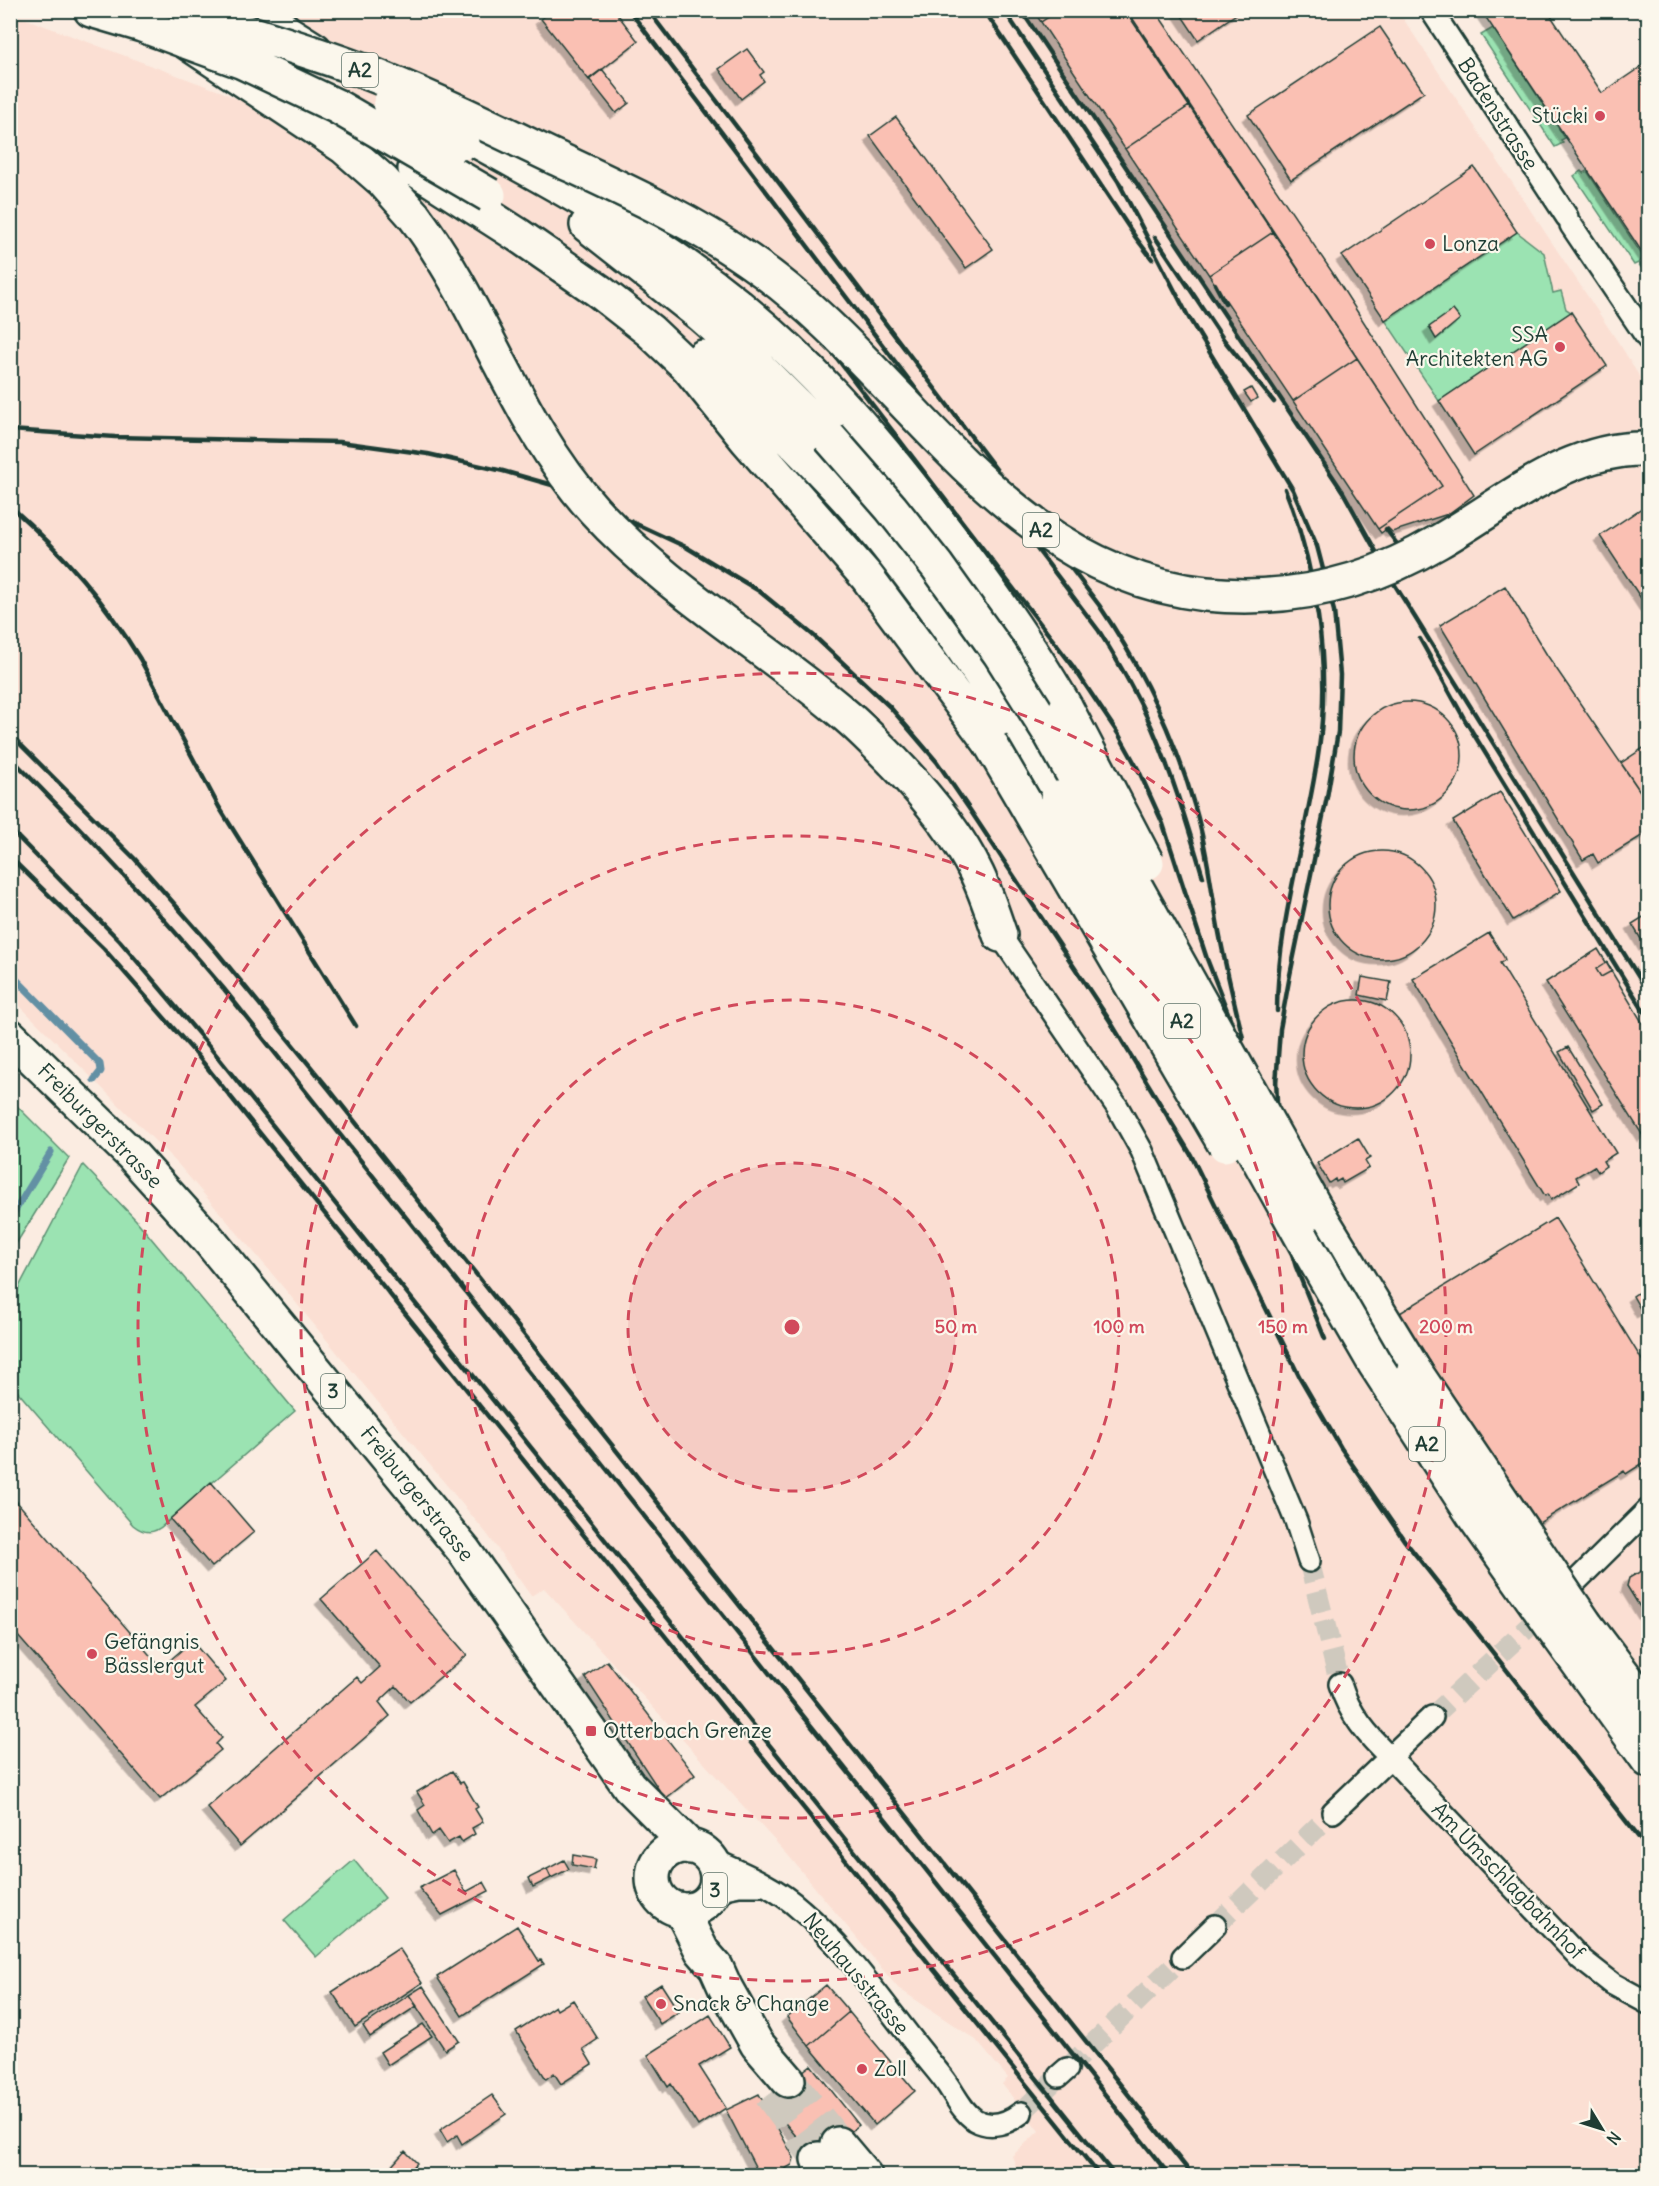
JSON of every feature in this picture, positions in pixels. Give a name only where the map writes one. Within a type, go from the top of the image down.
[{"type":"main road","name":"A2","points":[[91,10],[142,25],[189,19],[350,66],[393,83],[597,177],[674,216],[727,246],[811,310],[963,463],[1014,509],[1049,535],[1082,555],[1116,571],[1151,583],[1188,591],[1245,596],[1302,592],[1342,584],[1382,571],[1421,552],[1562,467],[1591,455],[1609,451],[1648,449]]},
{"type":"main road","points":[[261,10],[288,33],[366,80],[579,196],[654,244],[713,286],[766,328],[839,400],[886,454],[983,579],[1025,640],[1066,708],[1299,1153],[1317,1211]]},
{"type":"main road","name":"A2","points":[[189,19],[275,48],[365,91],[462,143],[545,196],[624,252],[739,348],[829,437],[891,508],[937,566],[1000,654],[1051,735],[1267,1125],[1346,1261],[1420,1380],[1586,1625],[1648,1707]]},
{"type":"main road","name":"A2","points":[[189,19],[243,62],[336,106],[489,195],[571,251],[638,302],[709,362],[809,458],[854,507],[899,561],[975,666],[1028,747],[1375,1364],[1475,1518],[1648,1760]]},
{"type":"main road","points":[[189,19],[518,235],[607,297],[688,367],[747,440],[867,577],[971,716],[1019,791],[1232,1156],[1270,1212],[1305,1243]]},
{"type":"main road","points":[[189,19],[383,181],[414,216],[440,252],[472,307],[520,401],[556,459],[593,509],[633,549],[693,599],[844,714],[893,761],[941,818],[968,858],[981,882],[1000,935]]},
{"type":"main road","name":"Freiburgerstrasse","points":[[10,1036],[153,1178],[208,1239],[464,1551],[629,1786],[657,1848],[659,1861]]},
{"type":"main road","name":"Freiburgerstrasse","points":[[629,1786],[700,1853]]},
{"type":"main road","name":"3","points":[[701,1900],[665,1903],[657,1892],[654,1878],[659,1861],[663,1856],[675,1848],[700,1853],[717,1874],[701,1900],[686,1919],[702,1952],[717,1967],[725,1987],[779,2087]]},
{"type":"main road","points":[[829,2159],[865,2175]]},
{"type":"street","name":"Badenstrasse","points":[[1431,10],[1648,339]]},
{"type":"street","points":[[1000,935],[1118,1108],[1142,1151],[1296,1521],[1309,1561]]},
{"type":"street","points":[[1537,1619],[1648,1510]]},
{"type":"street","points":[[1558,1599],[1597,1662],[1648,1731]]},
{"type":"street","name":"Am Umschlagbahnhof","points":[[1340,1684],[1348,1705],[1372,1741],[1390,1757],[1581,1959],[1603,1977],[1641,2000]]},
{"type":"street","points":[[1333,1812],[1432,1717]]},
{"type":"street","name":"Neuhausstrasse","points":[[700,1853],[749,1875],[801,1909],[831,1940],[969,2115],[982,2123],[998,2124],[1021,2113]]},
{"type":"street","points":[[701,1900],[739,1885],[763,1885]]},
{"type":"street","points":[[1183,1957],[1215,1926]]},
{"type":"shaded area","points":[[287,11],[1398,11],[1624,351],[1648,391],[1648,2175],[1023,2175],[1017,2169],[1012,2156],[1039,2131],[1002,2084],[1008,2078],[976,2040],[898,1988],[788,1855],[544,1588],[531,1596],[487,1534],[259,1258],[177,1163],[11,997],[10,13],[222,92],[271,114],[337,156],[411,185]]},
{"type":"green space","points":[[1493,28],[1565,138],[1561,140],[1563,143],[1555,147],[1481,35]]},
{"type":"green space","points":[[1581,171],[1583,173],[1587,171],[1644,258],[1639,262],[1648,277],[1638,263],[1634,265],[1574,176]]},
{"type":"green space","points":[[1517,232],[1544,253],[1553,293],[1561,291],[1566,309],[1571,312],[1439,401],[1385,320]]},
{"type":"green space","points":[[11,1100],[69,1158],[11,1252]]},
{"type":"green space","points":[[83,1165],[136,1220],[295,1411],[166,1523],[157,1530],[148,1532],[133,1525],[11,1384],[10,1304]]},
{"type":"green space","points":[[354,1860],[385,1898],[316,1957],[284,1920]]},
{"type":"building","points":[[553,10],[561,12],[618,10],[620,13],[618,15],[638,41],[589,80],[541,19]]},
{"type":"building","points":[[1033,10],[1059,10],[1041,22]]},
{"type":"building","points":[[1059,10],[1125,10],[1189,106],[1125,149],[1041,22]]},
{"type":"building","points":[[1127,10],[1155,10],[1332,272],[1474,495],[1448,514],[1392,532],[1388,528],[1381,533],[1378,529],[1442,486]]},
{"type":"building","points":[[1178,10],[1242,10],[1198,40]]},
{"type":"building","name":"Stücki","points":[[1481,10],[1547,10],[1602,93],[1648,62],[1648,261]]},
{"type":"building","points":[[1380,27],[1424,92],[1291,180],[1248,115]]},
{"type":"building","points":[[747,49],[764,72],[760,75],[764,81],[741,99],[719,69]]},
{"type":"building","points":[[602,69],[629,103],[616,113],[589,79]]},
{"type":"building","points":[[1189,106],[1273,232],[1209,275],[1125,149]]},
{"type":"building","points":[[896,117],[993,249],[966,268],[870,136]]},
{"type":"building","name":"Lonza","points":[[1474,167],[1517,232],[1385,320],[1342,256]]},
{"type":"building","points":[[1273,232],[1357,358],[1293,401],[1209,275]]},
{"type":"building","points":[[1453,310],[1460,319],[1436,339],[1429,327]]},
{"type":"building","points":[[1571,312],[1607,366],[1474,455],[1439,401]]},
{"type":"building","points":[[1357,358],[1442,486],[1378,529],[1293,401]]},
{"type":"building","points":[[1251,388],[1257,398],[1251,402],[1244,392]]},
{"type":"building","points":[[1648,504],[1648,609],[1600,536]]},
{"type":"building","points":[[1505,586],[1547,655],[1648,803],[1648,832],[1598,863],[1593,854],[1583,860],[1440,625]]},
{"type":"building","points":[[1408,702],[1429,706],[1446,718],[1458,735],[1462,756],[1458,777],[1446,794],[1429,806],[1408,810],[1387,806],[1370,794],[1358,777],[1354,756],[1358,735],[1370,718],[1387,706]]},
{"type":"building","points":[[1648,745],[1648,803],[1621,763]]},
{"type":"building","points":[[1500,792],[1561,891],[1513,920],[1453,821]]},
{"type":"building","points":[[1382,851],[1403,855],[1420,867],[1432,884],[1436,905],[1432,926],[1420,943],[1403,955],[1382,959],[1361,955],[1344,943],[1332,926],[1328,905],[1332,884],[1344,867],[1361,855]]},
{"type":"building","points":[[1648,914],[1648,951],[1632,924]]},
{"type":"building","points":[[1489,933],[1504,957],[1505,960],[1500,963],[1616,1153],[1603,1161],[1606,1166],[1598,1172],[1594,1166],[1576,1177],[1579,1183],[1551,1200],[1548,1194],[1545,1196],[1413,979]]},
{"type":"building","points":[[1598,949],[1648,1032],[1648,1132],[1643,1136],[1546,982]]},
{"type":"building","points":[[1607,962],[1612,971],[1601,977],[1596,969]]},
{"type":"building","points":[[1362,977],[1391,982],[1387,1001],[1359,995]]},
{"type":"building","points":[[1356,1000],[1377,1004],[1394,1016],[1406,1033],[1410,1054],[1406,1075],[1394,1092],[1377,1104],[1356,1108],[1335,1104],[1318,1092],[1306,1075],[1302,1054],[1306,1033],[1318,1016],[1335,1004]]},
{"type":"building","points":[[1568,1047],[1603,1104],[1593,1110],[1559,1052]]},
{"type":"building","points":[[1358,1138],[1370,1158],[1365,1161],[1369,1168],[1343,1183],[1341,1179],[1336,1182],[1335,1179],[1329,1183],[1317,1163]]},
{"type":"building","points":[[1555,1218],[1645,1365],[1648,1363],[1648,1460],[1626,1474],[1624,1471],[1531,1528],[1414,1344],[1417,1342],[1404,1320],[1400,1323],[1395,1316]]},
{"type":"building","points":[[1648,1286],[1648,1309],[1642,1312],[1633,1296]]},
{"type":"building","points":[[211,1482],[254,1532],[212,1567],[170,1519]]},
{"type":"building","name":"Gefängnis Bässlergut","points":[[10,1494],[161,1668],[192,1641],[226,1681],[195,1707],[222,1738],[216,1744],[221,1750],[160,1799],[10,1627]]},
{"type":"building","points":[[377,1551],[467,1655],[410,1702],[396,1686],[379,1702],[390,1716],[240,1846],[207,1807],[357,1677],[362,1683],[380,1667],[321,1599]]},
{"type":"building","points":[[1648,1567],[1648,1620],[1627,1586],[1629,1578]]},
{"type":"building","points":[[607,1661],[695,1775],[665,1799],[585,1677]]},
{"type":"building","points":[[452,1771],[460,1783],[463,1782],[478,1807],[475,1809],[483,1822],[472,1828],[475,1834],[462,1842],[459,1837],[448,1843],[439,1830],[432,1835],[418,1810],[425,1805],[417,1792]]},
{"type":"building","points":[[573,1855],[596,1859],[594,1869],[572,1865]]},
{"type":"building","points":[[564,1860],[569,1869],[551,1878],[547,1869]]},
{"type":"building","points":[[547,1869],[551,1878],[533,1887],[529,1878]]},
{"type":"building","points":[[454,1870],[466,1892],[484,1882],[489,1891],[442,1915],[419,1888]]},
{"type":"building","points":[[517,1926],[539,1961],[541,1960],[544,1964],[462,2016],[437,1977]]},
{"type":"building","points":[[399,1948],[422,1983],[355,2027],[332,1992]]},
{"type":"building","name":"Snack & Change","points":[[661,1984],[679,2012],[660,2024],[642,1996]]},
{"type":"building","points":[[826,1985],[849,2012],[809,2046],[787,2017]]},
{"type":"building","points":[[423,1986],[459,2041],[445,2050],[409,1995]]},
{"type":"building","points":[[409,1995],[417,2006],[370,2037],[363,2026]]},
{"type":"building","points":[[573,2000],[598,2039],[583,2049],[592,2064],[561,2084],[554,2073],[546,2079],[516,2031],[555,2006],[557,2010]]},
{"type":"building","name":"Zoll","points":[[849,2012],[915,2091],[875,2125],[809,2046]]},
{"type":"building","points":[[710,2015],[730,2047],[699,2066],[726,2108],[698,2126],[671,2084],[668,2087],[648,2055]]},
{"type":"building","points":[[423,2024],[432,2036],[388,2065],[380,2052]]},
{"type":"building","points":[[811,2065],[859,2125],[815,2159],[766,2100]]},
{"type":"building","points":[[759,2094],[794,2158],[792,2165],[772,2176],[760,2176],[726,2110]]},
{"type":"building","points":[[492,2095],[506,2114],[462,2144],[457,2135],[447,2142],[440,2130]]},
{"type":"building","points":[[405,2151],[417,2163],[405,2176],[383,2176]]},
{"type":"waterway","points":[[10,973],[100,1064],[101,1071],[94,1080]]},
{"type":"waterway","points":[[10,1219],[51,1152]]},
{"type":"tunnel","points":[[1309,1561],[1340,1684]]},
{"type":"tunnel","points":[[1432,1717],[1537,1619]]},
{"type":"tunnel","points":[[1215,1926],[1333,1812]]},
{"type":"tunnel","points":[[1067,2069],[1183,1957]]},
{"type":"tunnel","points":[[1021,2113],[1059,2076]]},
{"type":"tunnel","points":[[788,2080],[838,2144]]},
{"type":"tunnel","points":[[770,2094],[818,2159]]},
{"type":"railway","points":[[629,10],[1099,631],[1140,703],[1160,746],[1203,877]]},
{"type":"railway","points":[[648,10],[1099,605],[1129,653],[1156,704],[1188,783],[1200,825],[1218,927],[1243,1038]]},
{"type":"railway","points":[[984,10],[1152,259]]},
{"type":"railway","points":[[1004,10],[1122,187]]},
{"type":"railway","points":[[1021,10],[1343,492],[1393,582],[1648,992]]},
{"type":"railway","points":[[1118,181],[1189,318],[1293,490],[1317,546],[1334,611],[1340,675],[1338,732],[1280,1029],[1276,1084]]},
{"type":"railway","points":[[1155,237],[1224,340],[1274,402]]},
{"type":"railway","points":[[1215,284],[1225,303]]},
{"type":"railway","points":[[829,348],[1072,665],[1119,735],[1138,769],[1163,824],[1207,959],[1246,1059],[1263,1156],[1296,1267],[1325,1339]]},
{"type":"railway","points":[[10,430],[115,437],[340,442],[428,454],[503,471],[552,485],[686,547],[759,591],[813,635],[890,707],[937,762],[1110,1021],[1191,1155],[1299,1376],[1341,1448],[1404,1540],[1648,1849]]},
{"type":"railway","points":[[1277,1011],[1278,977],[1287,911],[1319,748],[1323,684],[1322,650],[1313,583],[1296,519],[1285,489]]},
{"type":"railway","points":[[10,506],[81,578],[112,617],[140,659],[219,807],[356,1026]]},
{"type":"railway","points":[[1386,529],[1400,548]]},
{"type":"railway","points":[[1420,639],[1465,720],[1648,1018]]},
{"type":"railway","points":[[10,734],[134,858],[216,951],[329,1089],[1193,2176]]},
{"type":"railway","points":[[10,757],[120,871],[224,989],[1170,2176]]},
{"type":"railway","points":[[10,829],[120,941],[209,1046],[1115,2176]]},
{"type":"railway","points":[[10,857],[104,949],[197,1055],[1100,2176]]},
{"type":"railway","points":[[1276,1077],[1279,1153]]},
{"type":"place","name":"Stücki","points":[[1600,116]]},
{"type":"place","name":"Lonza","points":[[1430,244]]},
{"type":"place","name":"SSA Architekten AG","points":[[1560,347]]},
{"type":"place","name":"Gefängnis Bässlergut","points":[[92,1654]]},
{"type":"place","name":"Otterbach Grenze","points":[[591,1731]]},
{"type":"place","name":"Snack & Change","points":[[661,2004]]},
{"type":"place","name":"Zoll","points":[[862,2069]]}]
